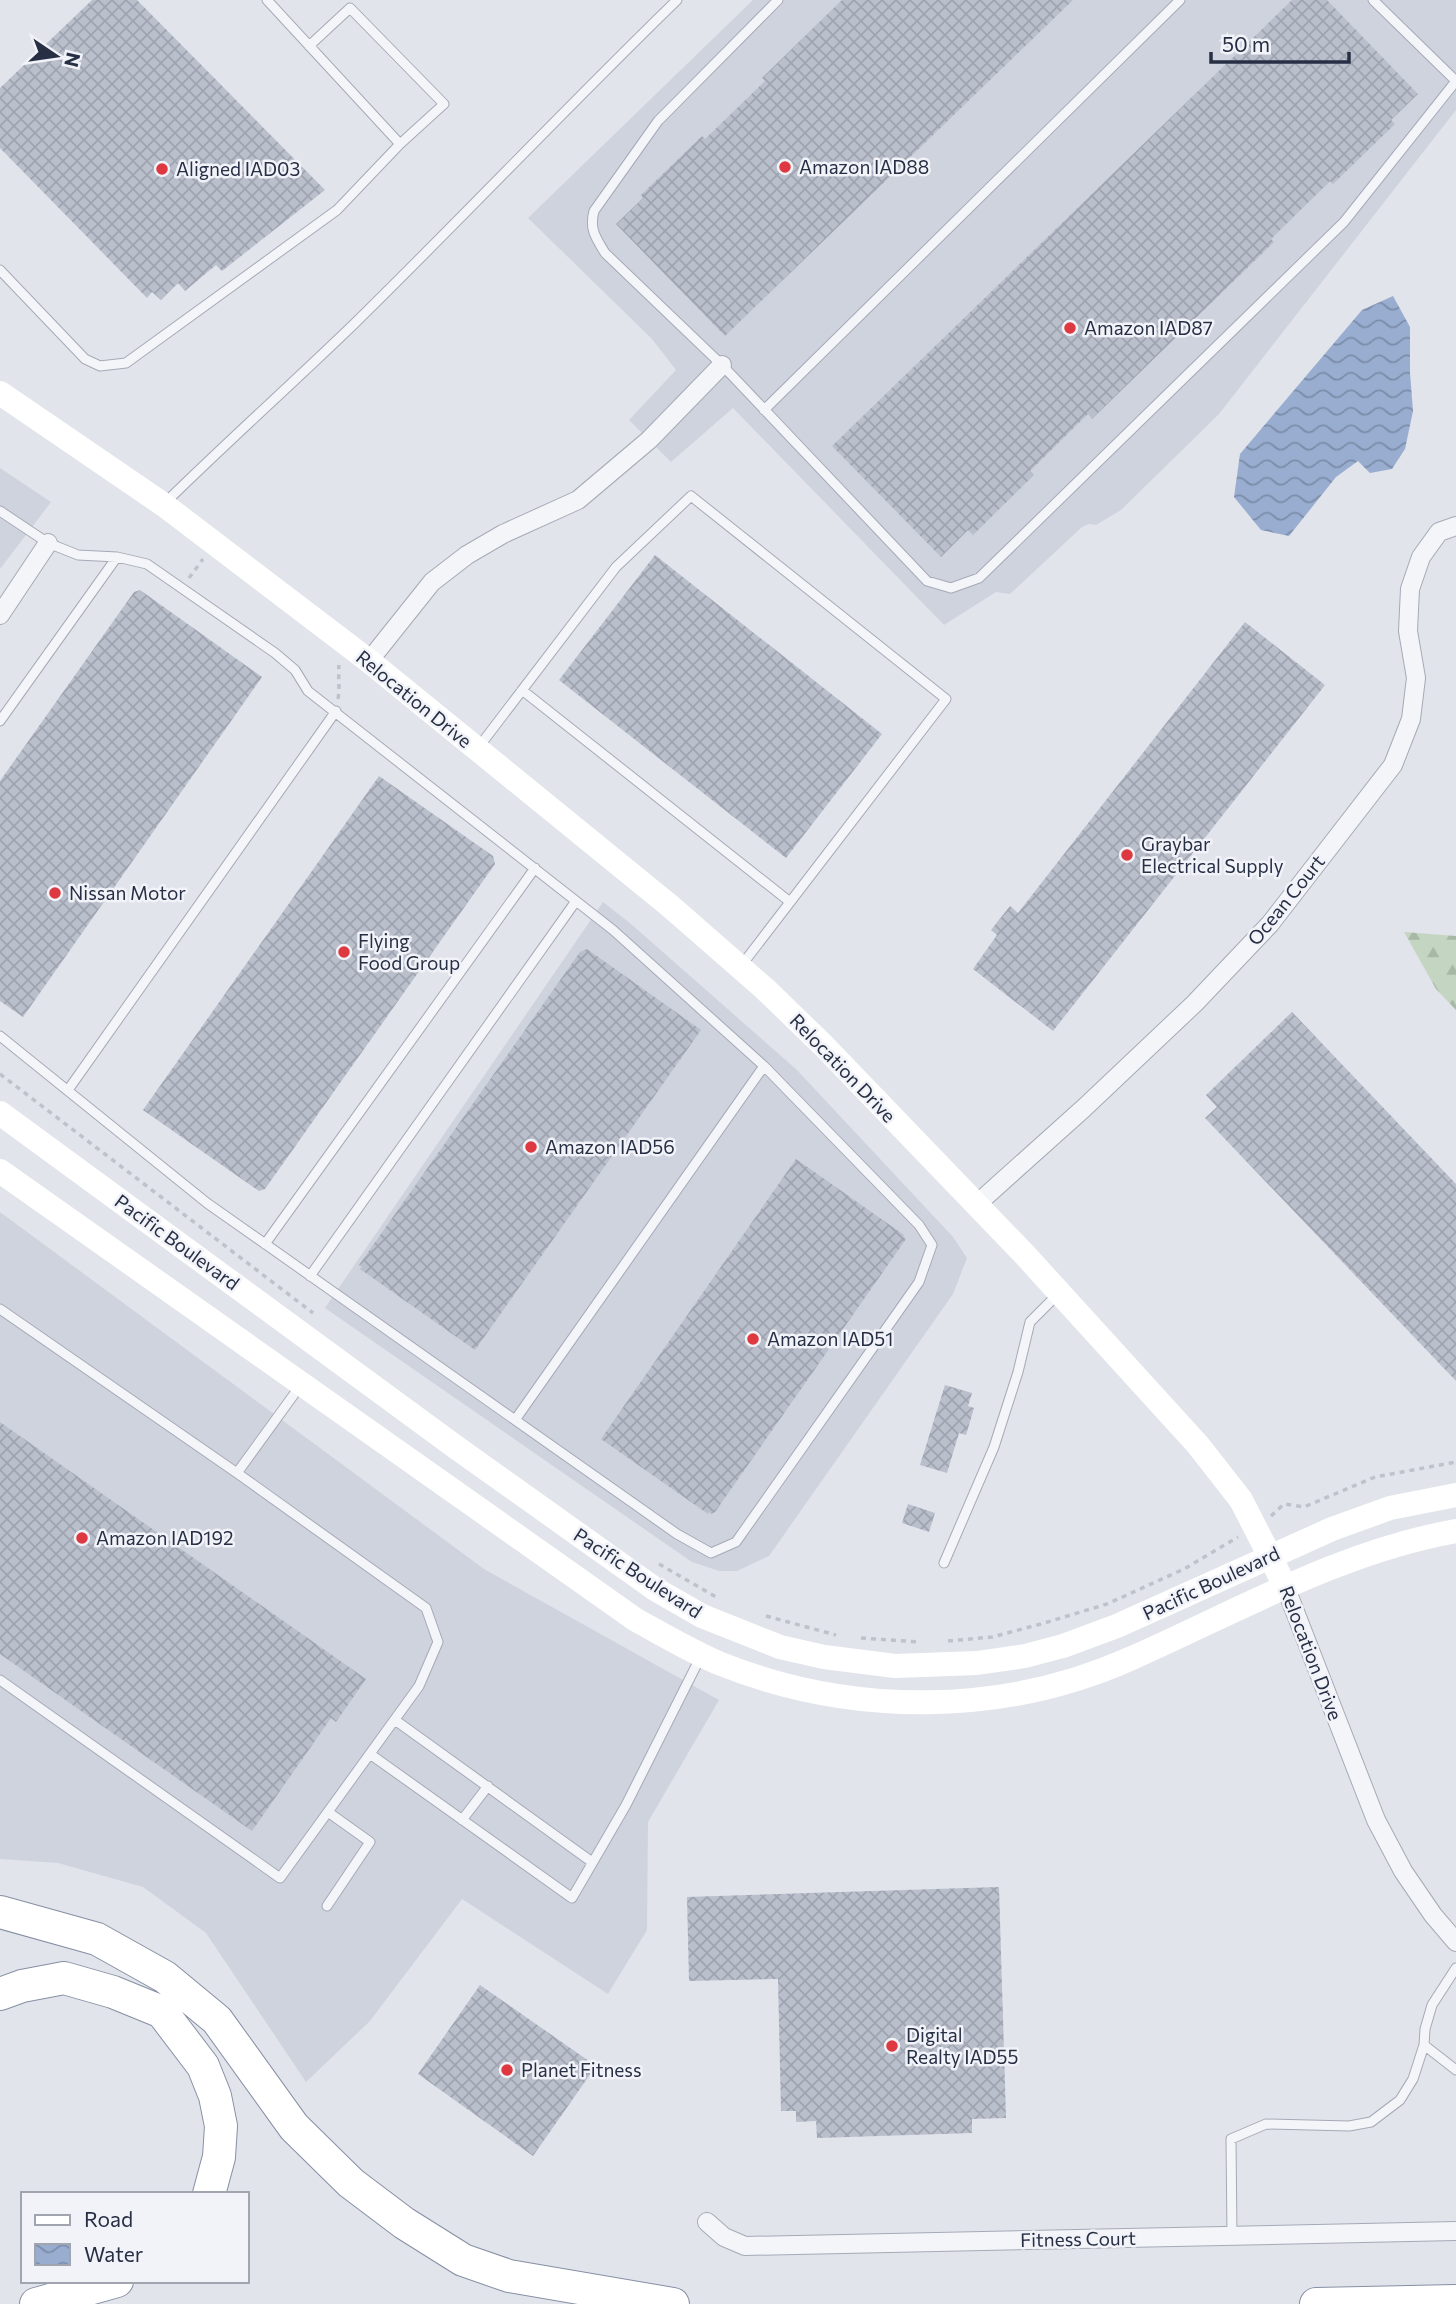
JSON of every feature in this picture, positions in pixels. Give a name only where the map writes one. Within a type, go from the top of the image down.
[{"type":"highway","points":[[0,1912],[97,1939],[165,1977],[217,2020],[294,2127],[351,2183],[404,2223],[463,2260],[509,2276],[673,2304]]},
{"type":"highway","points":[[0,1920],[38,1922]]},
{"type":"highway","points":[[0,1994],[22,1986],[64,1978],[113,1992],[162,2012],[203,2066],[215,2096],[220,2126],[219,2147],[210,2192]]},
{"type":"highway","points":[[36,2304],[111,2283]]},
{"type":"highway","points":[[1316,2304],[1456,2301]]},
{"type":"main road","name":"Relocation Drive","points":[[0,393],[164,505],[369,661],[670,906],[740,967],[822,1045],[976,1204],[1060,1293],[1227,1480],[1241,1500],[1285,1586]]},
{"type":"main road","name":"Pacific Boulevard","points":[[0,1112],[457,1448],[655,1589],[702,1616],[780,1647],[824,1657],[895,1666],[977,1664],[1025,1657],[1117,1626],[1332,1529],[1390,1508],[1456,1494]]},
{"type":"main road","name":"Pacific Boulevard","points":[[0,1171],[636,1620],[719,1663],[765,1679],[836,1696],[911,1703],[962,1702],[1022,1693],[1129,1660],[1285,1586],[1421,1537],[1456,1531]]},
{"type":"street","points":[[369,661],[432,582],[467,555],[503,534],[578,500],[649,440],[722,365]]},
{"type":"street","name":"Ocean Court","points":[[976,1204],[1084,1108],[1195,1003],[1270,923],[1393,765],[1411,719],[1416,678],[1408,631],[1410,589],[1421,557],[1439,531],[1456,526]]},
{"type":"street","points":[[0,615],[48,543]]},
{"type":"street","name":"Relocation Drive","points":[[1285,1586],[1376,1820],[1403,1871],[1433,1915],[1456,1942]]},
{"type":"street","name":"Fitness Court","points":[[707,2222],[724,2237],[745,2246],[1456,2231]]},
{"type":"lane","points":[[267,0],[400,144]]},
{"type":"lane","points":[[164,505],[355,323],[677,0]]},
{"type":"lane","points":[[778,0],[658,121],[594,211],[592,232],[606,253],[722,365],[927,582],[951,587],[979,578],[1344,222],[1456,81],[1373,0]]},
{"type":"lane","points":[[764,410],[1180,0]]},
{"type":"lane","points":[[0,270],[85,359],[100,366],[126,363],[337,210],[400,144],[444,104],[350,8],[310,46]]},
{"type":"lane","points":[[477,749],[616,567],[691,496],[946,699],[740,967]]},
{"type":"lane","points":[[0,510],[48,543],[78,555],[117,557],[147,564],[275,653],[295,670],[308,691],[613,930],[764,1066],[919,1225],[932,1245],[919,1282],[736,1542],[711,1553],[677,1534],[207,1203],[0,1036]]},
{"type":"lane","points":[[0,721],[117,557]]},
{"type":"lane","points":[[522,690],[790,902]]},
{"type":"lane","points":[[68,1090],[336,711]]},
{"type":"lane","points":[[265,1244],[534,868]]},
{"type":"lane","points":[[310,1276],[576,901]]},
{"type":"lane","points":[[515,1420],[764,1066]]},
{"type":"lane","points":[[944,1563],[994,1447],[1018,1372],[1030,1321],[1060,1293]]},
{"type":"lane","points":[[0,1309],[426,1608],[438,1642],[419,1686],[281,1878],[0,1680]]},
{"type":"lane","points":[[237,1473],[301,1383]]},
{"type":"lane","points":[[370,1754],[572,1898],[626,1805],[702,1654]]},
{"type":"lane","points":[[395,1720],[592,1862]]},
{"type":"lane","points":[[462,1820],[488,1786]]},
{"type":"lane","points":[[327,1906],[370,1842],[328,1812]]},
{"type":"lane","points":[[1232,2236],[1231,2139],[1266,2124],[1349,2126],[1371,2122],[1400,2100],[1413,2079],[1424,2045],[1425,2029],[1432,2005],[1456,1968]]},
{"type":"lane","points":[[1424,2045],[1456,2070]]},
{"type":"path","points":[[181,588],[214,543]]},
{"type":"path","points":[[336,711],[340,663],[348,646]]},
{"type":"path","points":[[0,1074],[315,1315]]},
{"type":"path","points":[[940,1642],[992,1637],[1107,1604],[1184,1569],[1255,1527],[1284,1504],[1304,1507],[1375,1477],[1456,1462]]},
{"type":"path","points":[[654,1561],[724,1602]]},
{"type":"path","points":[[761,1615],[844,1637]]},
{"type":"path","points":[[858,1638],[927,1643]]},
{"type":"shaded area","points":[[753,0],[1456,0],[1456,110],[1219,414],[1121,510],[1096,525],[1082,527],[1010,594],[996,592],[944,625],[733,408],[671,462],[629,420],[676,370],[652,339],[528,218]]},
{"type":"shaded area","points":[[0,468],[51,502],[0,569]]},
{"type":"shaded area","points":[[603,902],[797,1070],[953,1237],[967,1258],[953,1294],[769,1556],[737,1571],[719,1571],[692,1562],[325,1308]]},
{"type":"shaded area","points":[[0,1212],[484,1569],[719,1700],[648,1822],[647,1930],[608,1994],[462,1899],[370,2021],[306,2082],[206,1933],[143,1887],[58,1863],[0,1859]]},
{"type":"green space","points":[[1404,932],[1456,936],[1456,1010],[1436,989]]},
{"type":"water","points":[[1393,296],[1410,327],[1413,411],[1405,449],[1392,469],[1370,473],[1358,461],[1336,477],[1289,536],[1261,530],[1234,497],[1240,454],[1362,310]]},
{"type":"building","name":"Aligned IAD03","points":[[92,0],[137,0],[325,190],[222,271],[216,265],[185,291],[178,283],[161,300],[152,292],[147,298],[0,148],[0,88]]},
{"type":"building","name":"Amazon IAD88","points":[[842,0],[1073,0],[725,336],[616,224],[643,198],[641,195],[702,136],[705,139],[765,81],[762,78]]},
{"type":"building","name":"Amazon IAD87","points":[[1292,0],[1327,0],[1418,94],[1391,120],[1395,124],[1333,184],[1330,181],[1271,239],[1274,242],[1092,419],[1088,414],[1030,471],[1034,475],[973,535],[968,530],[941,557],[832,446]]},
{"type":"building","points":[[655,555],[882,734],[786,858],[559,680]]},
{"type":"building","name":"Nissan Motor","points":[[140,590],[262,677],[23,1017],[0,1001],[0,781],[134,592]]},
{"type":"building","name":"Graybar Electrical Supply","points":[[1245,622],[1325,685],[1053,1031],[973,969],[997,935],[991,930],[1010,906],[1018,913]]},
{"type":"building","name":"Flying Food Group","points":[[379,776],[493,856],[495,864],[265,1189],[259,1191],[143,1110]]},
{"type":"building","name":"Amazon IAD56","points":[[587,949],[701,1030],[475,1350],[360,1269],[362,1267],[359,1265],[580,952]]},
{"type":"building","points":[[1292,1012],[1456,1184],[1456,1381],[1205,1118],[1217,1107],[1206,1095]]},
{"type":"building","name":"Amazon IAD51","points":[[796,1159],[906,1239],[715,1512],[708,1514],[601,1439]]},
{"type":"building","points":[[945,1385],[972,1393],[968,1406],[974,1408],[966,1435],[959,1433],[947,1473],[920,1465]]},
{"type":"building","name":"Amazon IAD192","points":[[0,1422],[366,1679],[336,1722],[331,1718],[252,1831],[0,1654]]},
{"type":"building","points":[[908,1504],[935,1513],[929,1532],[902,1523]]},
{"type":"building","name":"Digital Realty IAD55","points":[[999,1887],[1006,2118],[972,2119],[972,2133],[817,2138],[816,2121],[796,2122],[796,2111],[781,2111],[778,1979],[689,1981],[687,1897]]},
{"type":"building","name":"Planet Fitness","points":[[480,1985],[596,2066],[533,2156],[418,2074]]},
{"type":"place","name":"Amazon IAD88","points":[[785,167]]},
{"type":"place","name":"Aligned IAD03","points":[[162,169]]},
{"type":"place","name":"Amazon IAD87","points":[[1070,328]]},
{"type":"place","name":"Graybar Electrical Supply","points":[[1127,855]]},
{"type":"place","name":"Nissan Motor","points":[[55,893]]},
{"type":"place","name":"Flying Food Group","points":[[344,952]]},
{"type":"place","name":"Amazon IAD56","points":[[531,1147]]},
{"type":"place","name":"Amazon IAD51","points":[[753,1339]]},
{"type":"place","name":"Amazon IAD192","points":[[82,1538]]},
{"type":"place","name":"Digital Realty IAD55","points":[[892,2046]]},
{"type":"place","name":"Planet Fitness","points":[[507,2070]]}]
